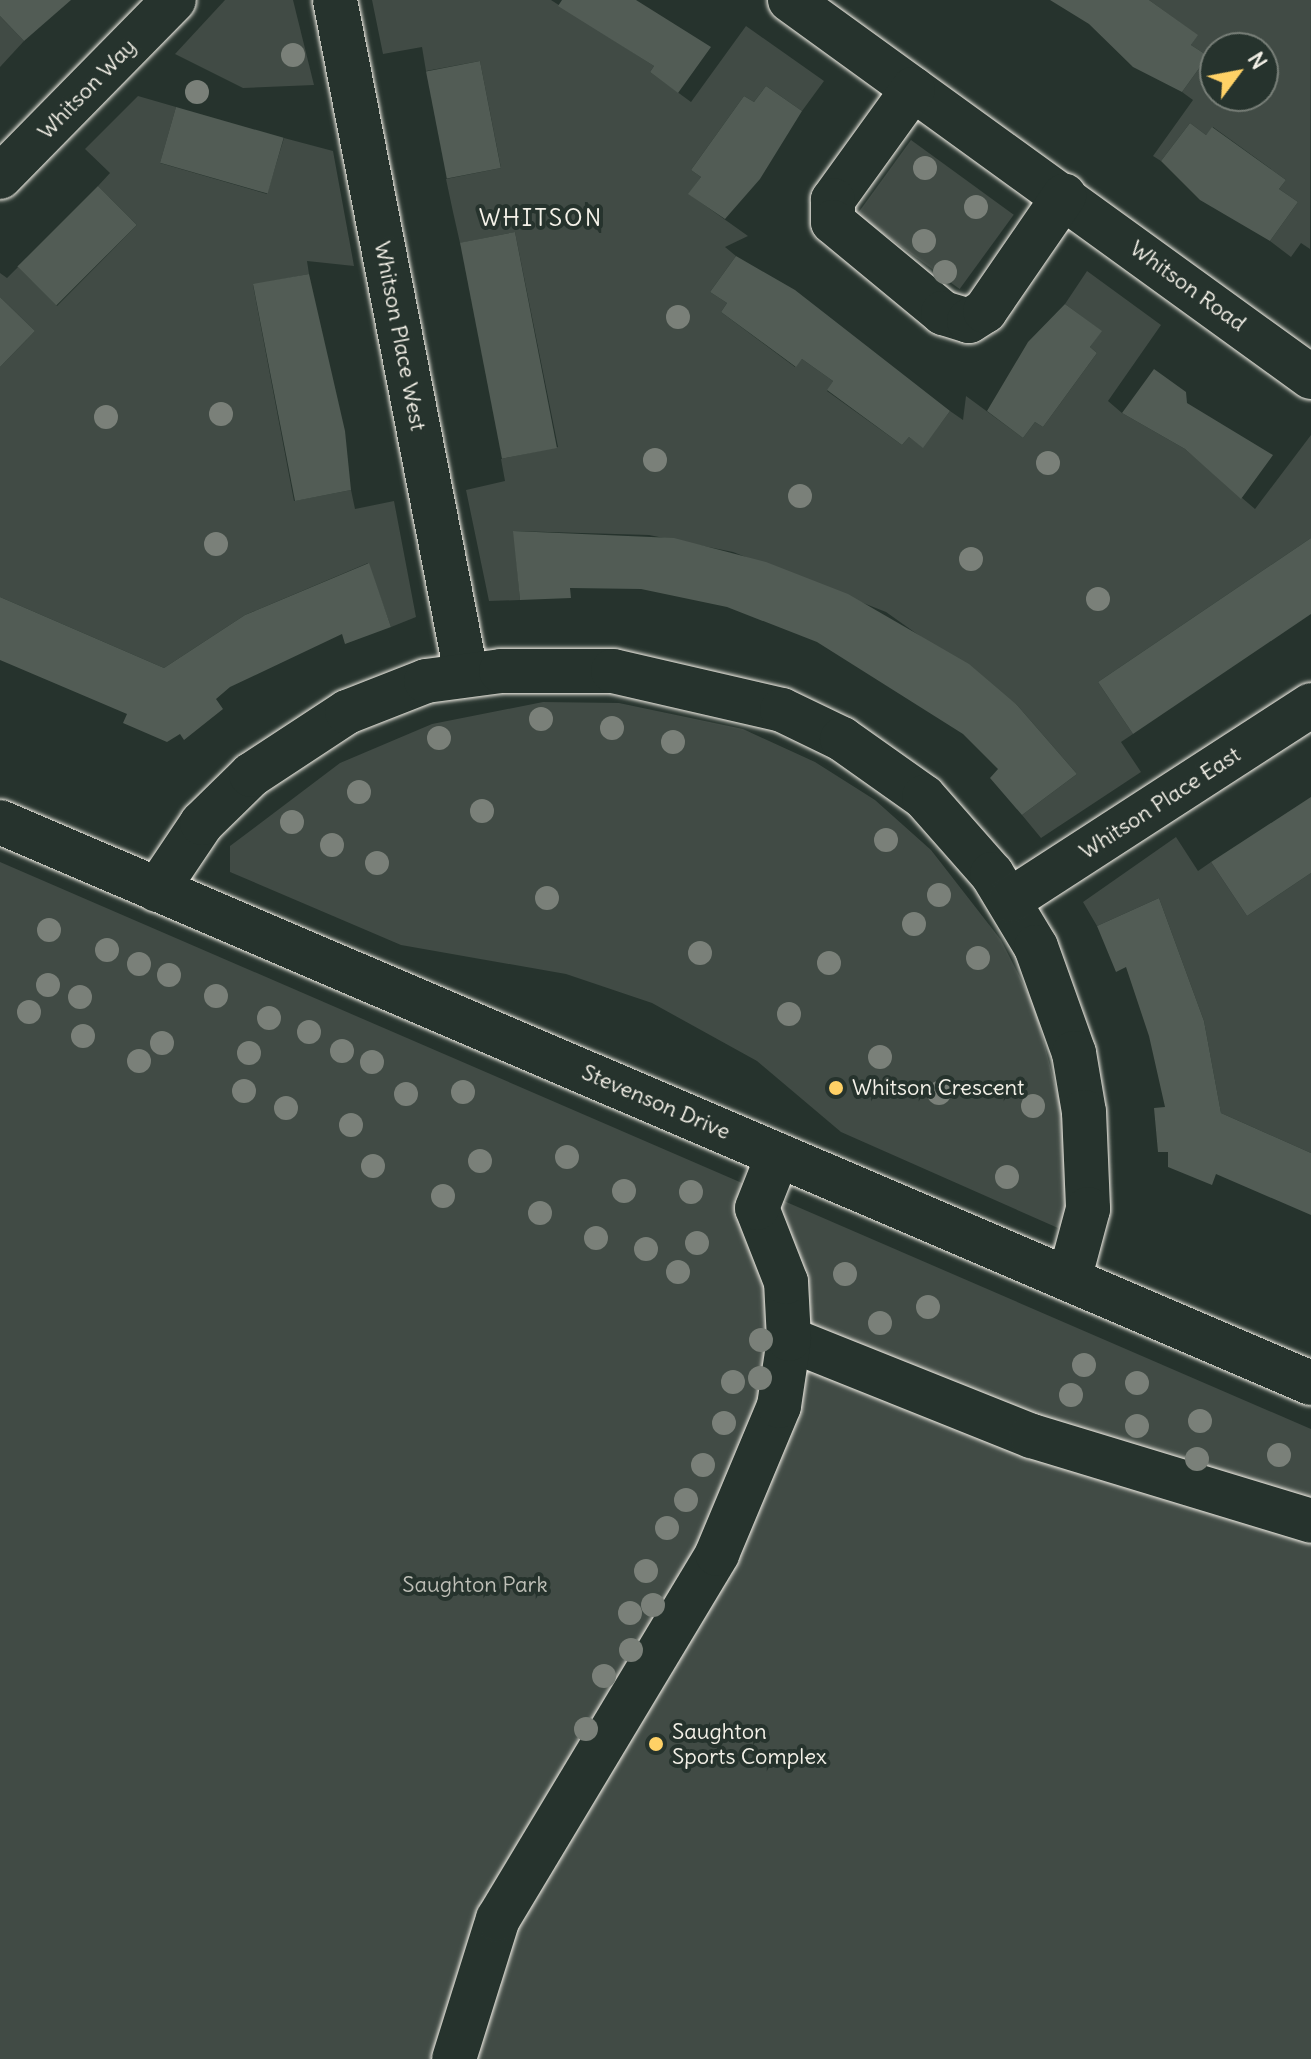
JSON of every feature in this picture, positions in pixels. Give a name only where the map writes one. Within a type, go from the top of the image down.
[{"type":"street","name":"Whitson Way","points":[[0,177],[174,0]]},
{"type":"street","name":"Whitson Place West","points":[[335,0],[466,673]]},
{"type":"street","name":"Whitson Road","points":[[790,0],[1311,377]]},
{"type":"street","points":[[913,89],[833,200],[833,222],[943,313],[969,321],[985,311],[1064,196]]},
{"type":"street","points":[[157,890],[202,823],[278,754],[375,697],[466,673],[613,671],[782,710],[896,773],[951,826],[1010,900],[1057,998],[1084,1112],[1088,1209],[1069,1280]]},
{"type":"street","name":"Whitson Place East","points":[[1010,900],[1311,705]]},
{"type":"street","name":"Stevenson Drive","points":[[0,822],[1311,1383]]},
{"type":"street","points":[[454,2059],[471,1990],[519,1879],[717,1554],[779,1406],[789,1339],[786,1282],[757,1208],[778,1155]]},
{"type":"street","points":[[789,1339],[1032,1436],[1311,1521]]},
{"type":"green space","points":[[225,0],[293,0],[314,85],[243,88],[175,54]]},
{"type":"green space","points":[[372,0],[551,0],[654,66],[650,72],[691,102],[746,26],[824,81],[802,111],[766,86],[754,102],[744,96],[691,170],[701,177],[689,194],[748,236],[725,247],[736,256],[710,292],[727,303],[721,312],[795,367],[802,359],[833,381],[827,391],[902,445],[909,437],[923,447],[950,411],[963,420],[966,396],[1023,438],[1035,422],[1043,427],[1097,353],[1090,347],[1101,331],[1065,304],[1087,271],[1161,325],[1108,401],[1122,413],[1185,449],[1255,509],[1311,435],[1311,538],[1098,682],[1133,734],[1121,742],[1141,772],[1041,838],[1022,815],[1077,774],[1017,705],[886,612],[733,552],[649,535],[514,531],[520,600],[489,601],[466,490],[505,481],[501,459],[558,447],[515,232],[460,243],[446,179],[501,168],[480,61],[426,71],[422,47],[383,54]]},
{"type":"green space","points":[[1149,0],[1311,0],[1310,249],[1301,243],[1291,257],[1270,241],[1298,202],[1279,189],[1286,180],[1213,127],[1206,135],[1190,123],[1161,161],[1153,156],[1193,100],[1182,92],[1199,68],[1199,112],[1279,112],[1279,32],[1199,32],[1199,50],[1191,45],[1197,35]]},
{"type":"green space","points":[[0,16],[24,41],[0,67]]},
{"type":"green space","points":[[138,96],[176,107],[160,163],[267,194],[284,138],[333,151],[354,266],[307,261],[309,274],[253,285],[294,501],[351,490],[355,509],[394,501],[416,617],[391,627],[368,563],[245,615],[164,668],[0,597],[0,367],[35,331],[0,297],[0,273],[7,278],[18,267],[57,306],[137,225],[98,186],[110,173],[85,149]]},
{"type":"green space","points":[[911,140],[1014,215],[960,289],[857,214]]},
{"type":"green space","points":[[543,702],[619,703],[743,729],[815,762],[875,800],[931,850],[1001,940],[1034,1005],[1067,1130],[1066,1221],[1058,1228],[841,1132],[757,1061],[652,1003],[566,974],[401,945],[230,872],[230,846],[340,763],[432,724]]},
{"type":"green space","points":[[1176,837],[1198,871],[1211,862],[1247,916],[1311,873],[1311,1153],[1221,1113],[1204,1021],[1159,898],[1097,926],[1083,902]]},
{"type":"green space","name":"Saughton Park","points":[[0,862],[1311,1429],[1311,2059],[0,2059]]},
{"type":"building","points":[[0,0],[71,0],[24,41],[0,16]]},
{"type":"building","points":[[562,0],[636,0],[711,47],[678,93],[650,72],[654,66],[558,6]]},
{"type":"building","points":[[1050,0],[1149,0],[1198,35],[1191,45],[1199,50],[1199,68],[1182,92],[1133,67],[1089,24]]},
{"type":"building","points":[[480,61],[501,168],[447,178],[426,71]]},
{"type":"building","points":[[766,86],[802,111],[760,179],[725,219],[688,194],[701,177],[691,170],[744,96],[754,102]]},
{"type":"building","points":[[176,107],[284,138],[268,194],[160,163]]},
{"type":"building","points":[[1190,123],[1206,135],[1212,127],[1286,180],[1279,189],[1298,202],[1270,241],[1200,200],[1161,161]]},
{"type":"building","points":[[98,186],[137,225],[56,306],[17,267]]},
{"type":"building","points":[[515,232],[557,448],[502,459],[460,243]]},
{"type":"building","points":[[736,256],[795,290],[950,411],[923,448],[909,437],[902,445],[827,390],[833,381],[802,359],[796,367],[721,312],[727,303],[710,292]]},
{"type":"building","points":[[309,274],[345,431],[351,490],[295,501],[253,284]]},
{"type":"building","points":[[0,297],[35,331],[0,367]]},
{"type":"building","points":[[1065,304],[1102,331],[1090,347],[1097,353],[1043,427],[1035,422],[1023,438],[987,411],[1028,342]]},
{"type":"building","points":[[1154,369],[1186,392],[1187,403],[1273,455],[1241,499],[1185,449],[1122,413]]},
{"type":"building","points":[[513,531],[674,538],[766,562],[848,594],[969,664],[1017,705],[1077,774],[1022,815],[990,778],[998,769],[963,734],[817,642],[727,607],[641,589],[570,588],[571,598],[520,600]]},
{"type":"building","points":[[1311,538],[1311,614],[1133,734],[1098,682]]},
{"type":"building","points":[[369,563],[391,627],[345,644],[342,634],[230,687],[216,699],[223,709],[184,740],[180,734],[167,742],[123,723],[127,714],[0,660],[0,597],[164,668],[245,615]]},
{"type":"building","points":[[1311,797],[1311,873],[1247,916],[1211,862]]},
{"type":"building","points":[[1159,898],[1204,1021],[1221,1113],[1311,1153],[1311,1215],[1216,1174],[1212,1185],[1168,1167],[1168,1152],[1158,1152],[1154,1108],[1165,1107],[1149,1036],[1126,967],[1116,972],[1097,926]]},
{"type":"place","name":"Whitson Crescent","points":[[836,1088]]},
{"type":"place","name":"Saughton Sports Complex","points":[[656,1744]]},
{"type":"district","name":"WHITSON","points":[[541,218]]}]
